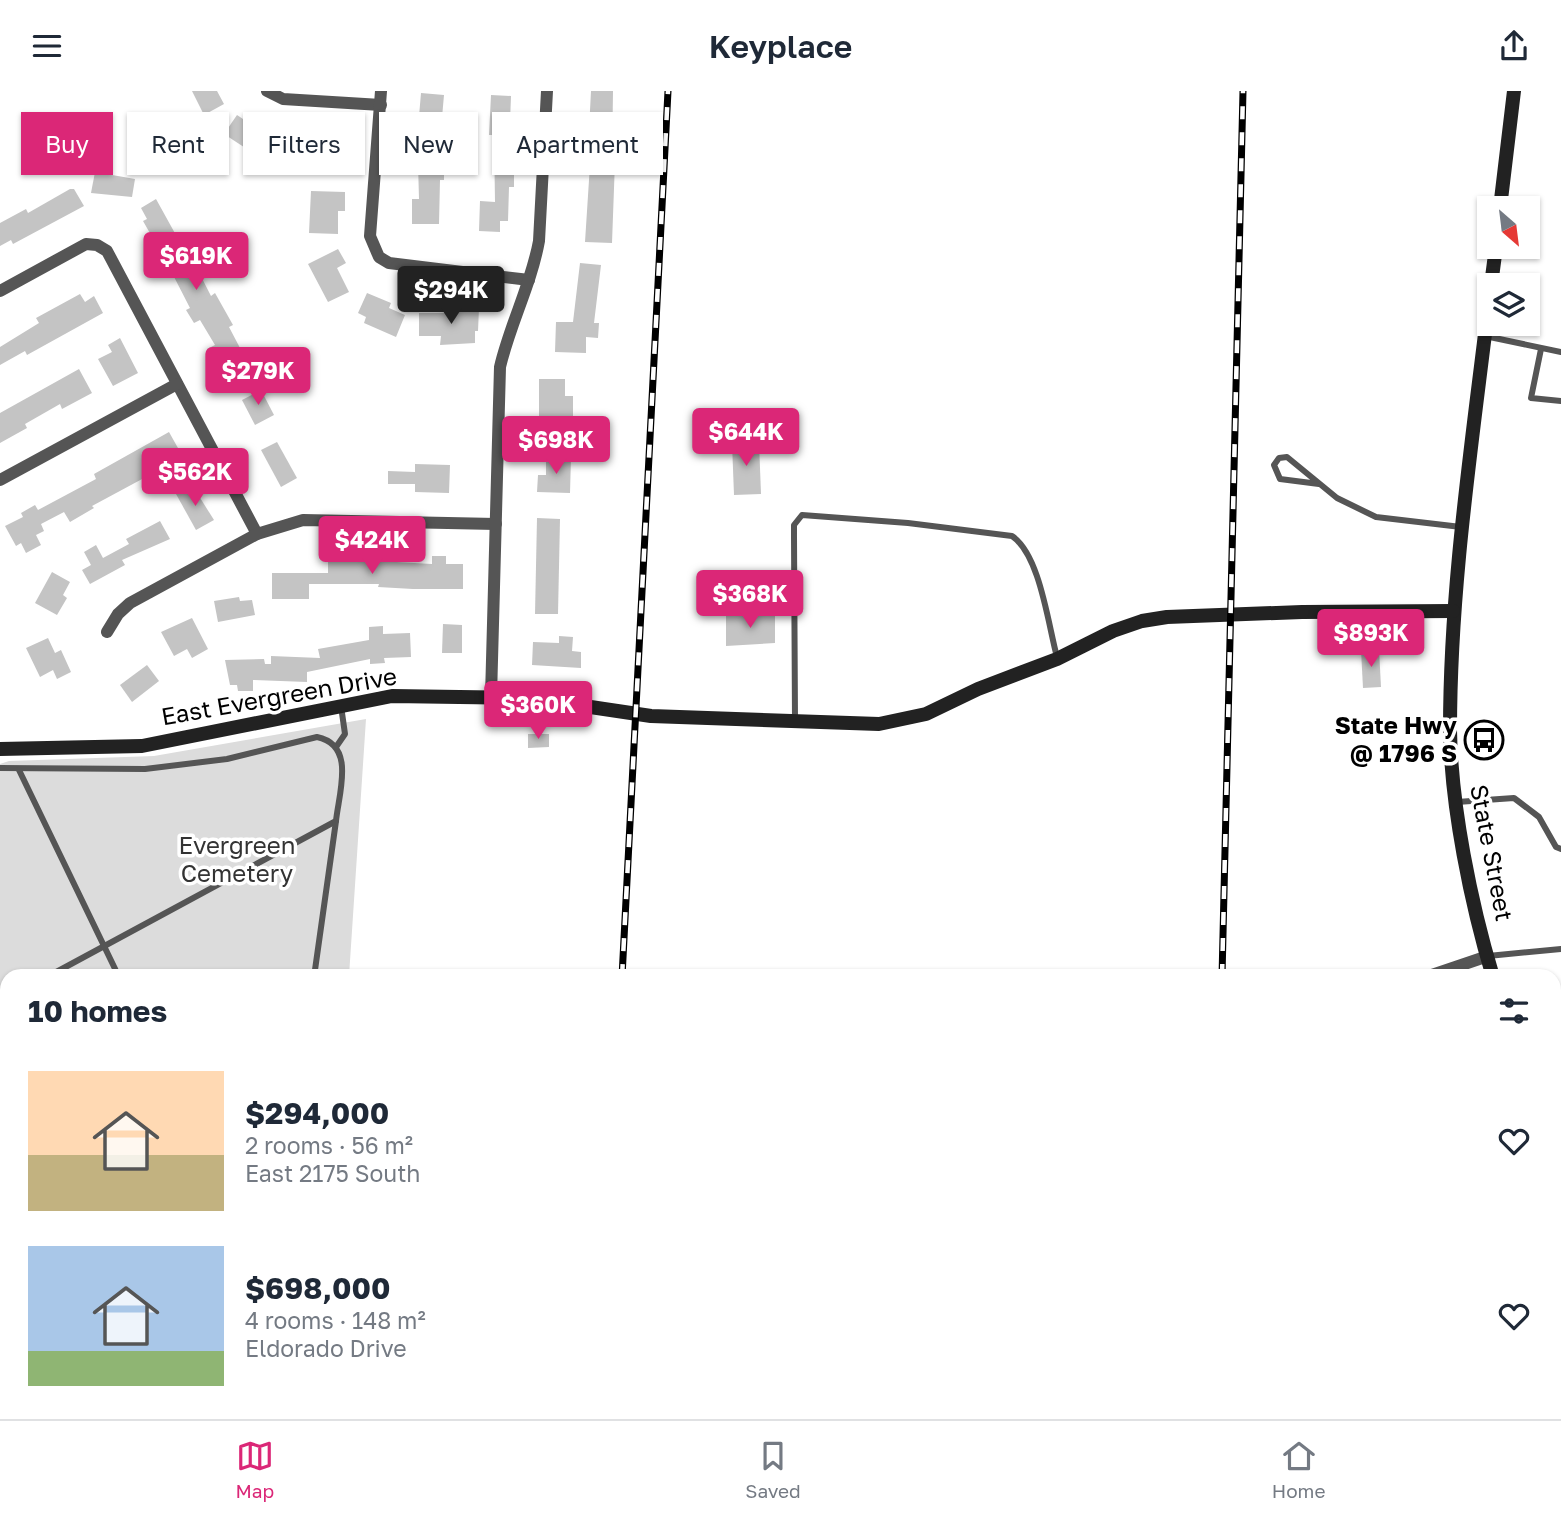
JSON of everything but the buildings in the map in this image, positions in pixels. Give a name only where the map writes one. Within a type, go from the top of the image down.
[{"type":"street","points":[[267,91],[283,99],[381,105]]},
{"type":"street","points":[[381,91],[370,236],[373,249],[379,257],[389,263],[529,280]]},
{"type":"street","points":[[491,698],[500,367],[539,241],[547,91]]},
{"type":"street","points":[[1501,196],[1514,91]]},
{"type":"street","points":[[0,291],[86,244],[97,245],[107,251],[257,534]]},
{"type":"street","name":"State Street","points":[[1485,336],[1453,611],[1450,732],[1467,863],[1491,969]]},
{"type":"street","points":[[0,480],[177,384]]},
{"type":"street","points":[[107,632],[118,614],[130,603],[257,534],[303,520],[327,518],[496,524]]},
{"type":"street","name":"East Evergreen Drive","points":[[0,750],[142,746],[392,695],[530,698],[651,716],[879,724],[926,713],[978,689],[1057,659],[1113,631],[1167,617],[1302,612],[1453,611]]},
{"type":"street","points":[[1450,969],[1488,956]]},
{"type":"lane","points":[[1485,336],[1561,352]]},
{"type":"lane","points":[[1541,349],[1531,398],[1561,401]]},
{"type":"lane","points":[[1319,484],[1286,482],[1275,473],[1274,465],[1279,458],[1287,457],[1295,461],[1337,498],[1376,517],[1463,527]]},
{"type":"lane","points":[[795,722],[794,525],[802,515],[1012,535],[1021,542],[1031,558],[1057,659]]},
{"type":"lane","points":[[337,747],[345,734],[341,706]]},
{"type":"lane","points":[[0,768],[145,769],[227,759],[317,737],[328,739],[337,747],[343,761],[315,969]]},
{"type":"lane","points":[[19,770],[114,969]]},
{"type":"lane","points":[[1457,802],[1514,799],[1539,817],[1556,847],[1561,849]]},
{"type":"lane","points":[[62,969],[336,821]]},
{"type":"lane","points":[[1488,956],[1561,949]]},
{"type":"green space","name":"Evergreen Cemetery","points":[[366,719],[349,969],[0,969],[0,764],[9,761],[154,756]]},
{"type":"railway","points":[[622,969],[668,91]]},
{"type":"railway","points":[[1222,969],[1243,91]]},
{"type":"place","name":"State Hwy @ 1796 S","points":[[1484,740]]}]
